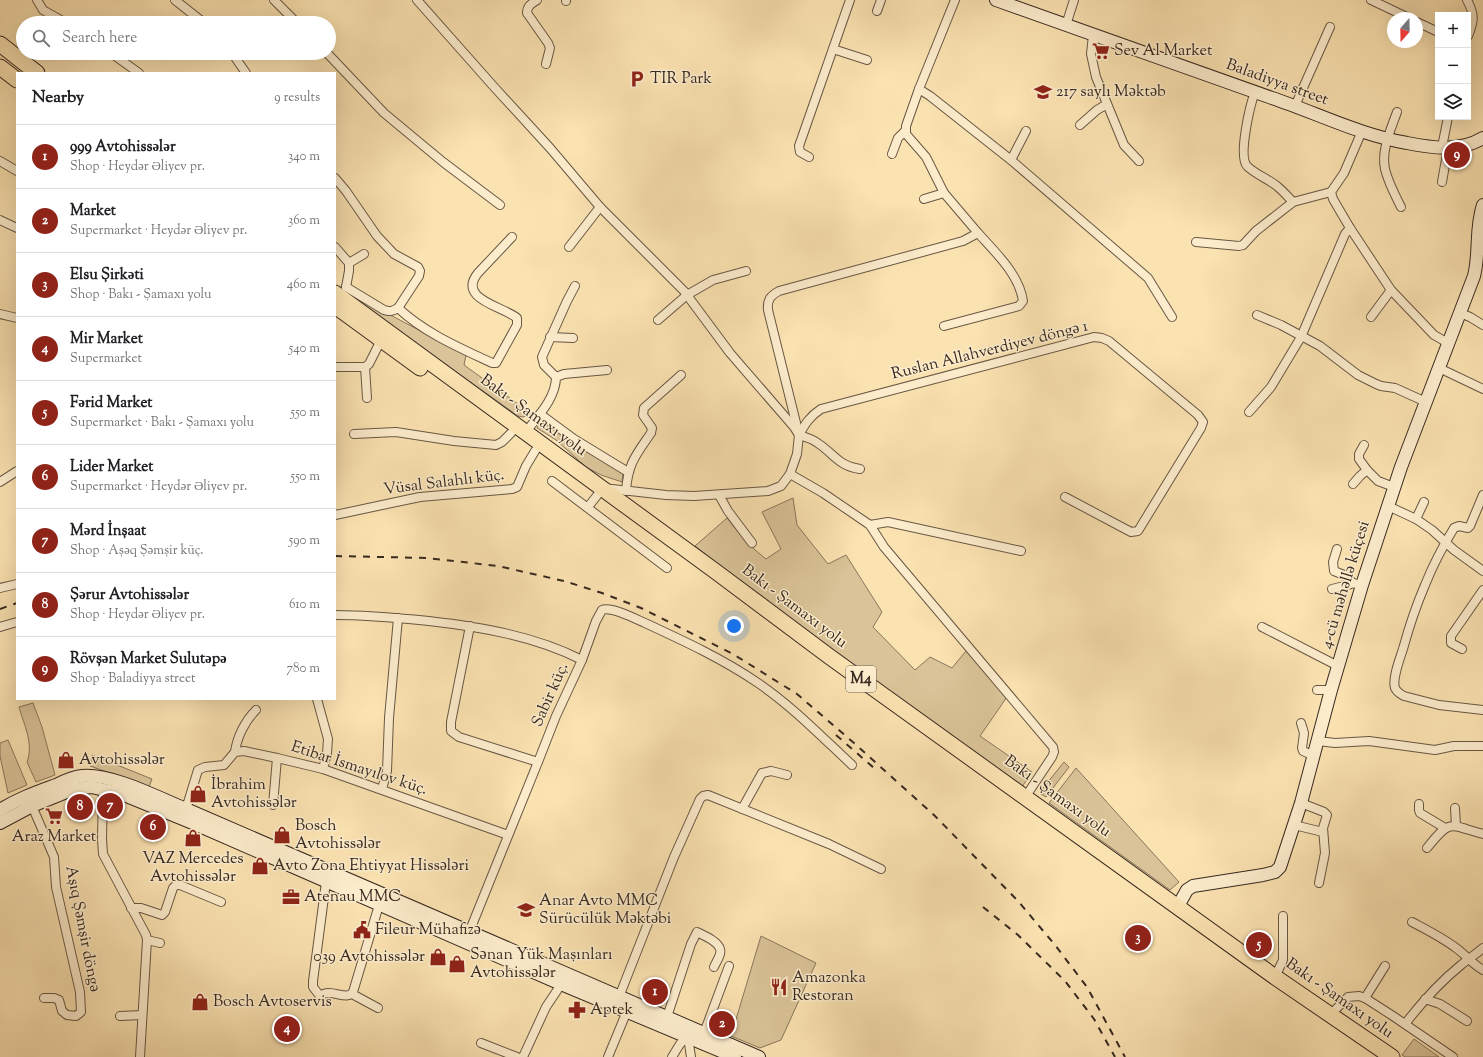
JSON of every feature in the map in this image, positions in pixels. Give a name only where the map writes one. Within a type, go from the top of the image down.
[{"type":"highway","points":[[0,44],[16,57]]},
{"type":"highway","points":[[0,56],[21,72]]},
{"type":"highway","points":[[20,60],[36,72]]},
{"type":"highway","points":[[0,67],[16,79]]},
{"type":"highway","name":"Bakı - Şamaxı yolu","points":[[339,295],[381,340],[518,433],[535,451],[595,497],[1174,916],[1374,1057]]},
{"type":"highway","name":"Bakı - Şamaxı yolu","points":[[339,295],[518,433],[595,497],[715,571],[830,657],[1026,796],[1275,977],[1392,1057]]},
{"type":"main road","name":"Baladiyya street","points":[[996,0],[1387,139],[1445,148],[1467,146],[1483,138]]},
{"type":"main road","name":"4-cü məhəllə küçesi","points":[[1178,906],[1187,890],[1193,886],[1263,875],[1278,870],[1283,860],[1318,742],[1338,666],[1357,584],[1388,506],[1448,343],[1480,269],[1478,255],[1479,221],[1483,205]]},
{"type":"main road","points":[[0,823],[74,778],[94,776],[122,783],[186,809],[564,980],[627,1011],[690,1032],[704,1033],[759,1057]]},
{"type":"main road","points":[[0,810],[74,789],[91,787],[120,793],[379,905],[467,937]]},
{"type":"main road","points":[[564,980],[619,997],[667,1017],[690,1032],[735,1057]]},
{"type":"street","points":[[37,0],[43,10],[54,16]]},
{"type":"street","points":[[175,0],[195,16]]},
{"type":"street","points":[[274,0],[290,16]]},
{"type":"street","points":[[418,0],[550,148],[600,207],[686,295],[730,353],[794,427],[799,435],[811,439],[819,444],[842,464],[849,468],[860,469]]},
{"type":"street","points":[[537,0],[529,5],[527,13],[548,42],[550,48],[546,64]]},
{"type":"street","points":[[809,157],[800,152],[799,146],[850,0]]},
{"type":"street","points":[[877,11],[881,0]]},
{"type":"street","points":[[892,154],[898,138],[905,131],[919,89],[955,0]]},
{"type":"street","points":[[1066,25],[1074,0]]},
{"type":"street","points":[[1371,0],[1396,12]]},
{"type":"street","points":[[1467,0],[1474,20],[1471,28]]},
{"type":"street","points":[[1423,25],[1435,31]]},
{"type":"street","points":[[1295,106],[1330,27]]},
{"type":"street","points":[[1093,35],[1091,47],[1092,64],[1100,88],[1124,145],[1139,161]]},
{"type":"street","points":[[833,49],[868,60]]},
{"type":"street","points":[[121,60],[138,72]]},
{"type":"street","points":[[237,60],[245,72]]},
{"type":"street","points":[[334,60],[384,113],[443,162],[500,205]]},
{"type":"street","points":[[919,89],[1011,160],[1148,278],[1172,317]]},
{"type":"street","points":[[1255,92],[1249,112],[1243,153],[1244,162],[1248,167],[1278,186],[1293,202]]},
{"type":"street","points":[[1080,125],[1097,110],[1107,104]]},
{"type":"street","points":[[1397,112],[1387,139],[1384,168],[1401,207]]},
{"type":"street","points":[[1442,182],[1448,120]]},
{"type":"street","points":[[905,131],[932,165],[944,193],[1008,268],[1016,281],[1023,301],[1019,306],[944,326]]},
{"type":"street","points":[[1011,160],[1026,131]]},
{"type":"street","points":[[1196,242],[1239,246],[1243,245],[1256,232],[1293,202],[1331,192],[1344,173],[1362,131]]},
{"type":"street","points":[[0,161],[16,170]]},
{"type":"street","points":[[336,179],[377,236],[394,254],[418,267],[420,272],[419,276],[398,308],[389,312],[339,295],[349,271],[349,263],[336,248]]},
{"type":"street","points":[[1331,192],[1333,199],[1350,228],[1391,290],[1434,335],[1448,343]]},
{"type":"street","points":[[924,199],[944,193]]},
{"type":"street","points":[[569,247],[600,207]]},
{"type":"street","points":[[0,220],[16,228]]},
{"type":"street","points":[[1249,412],[1271,386],[1301,336],[1345,234],[1350,228]]},
{"type":"street","points":[[595,497],[606,488],[687,496],[768,491],[781,486],[790,474],[797,454],[799,435],[768,310],[767,303],[769,298],[779,291],[963,241],[978,233]]},
{"type":"street","points":[[398,308],[410,319],[438,338],[492,363],[496,363],[517,325],[517,318],[479,298],[473,291],[471,285],[473,279],[478,273],[512,237]]},
{"type":"street","points":[[349,263],[364,254]]},
{"type":"street","points":[[658,320],[686,295],[713,280],[746,271]]},
{"type":"street","points":[[575,286],[542,357],[544,366],[556,377],[564,374],[607,370]]},
{"type":"street","points":[[1371,317],[1391,290]]},
{"type":"street","points":[[1460,313],[1483,325]]},
{"type":"street","points":[[0,314],[16,318]]},
{"type":"street","points":[[1257,315],[1281,325],[1320,346],[1358,375],[1381,386],[1395,388],[1426,402]]},
{"type":"street","points":[[550,337],[573,338]]},
{"type":"street","name":"Ruslan Allahverdiyev döngə 1","points":[[799,435],[808,419],[813,414],[822,410],[1094,337],[1102,338],[1109,341],[1198,416],[1203,422],[1201,428],[1138,531],[1131,532],[1064,497]]},
{"type":"street","points":[[336,367],[365,367],[369,364],[381,340]]},
{"type":"street","points":[[365,367],[367,398]]},
{"type":"street","points":[[1439,368],[1483,389]]},
{"type":"street","points":[[626,491],[628,472],[631,464],[651,433],[652,425],[643,415],[644,408],[681,375]]},
{"type":"street","name":"Vüsal Salahlı küç.","points":[[354,434],[396,432],[454,441],[496,445],[518,433],[540,414],[553,392],[556,384],[556,377]]},
{"type":"street","points":[[540,414],[574,439],[628,472]]},
{"type":"street","points":[[1364,445],[1359,454],[1359,459],[1378,481],[1394,487]]},
{"type":"street","name":"Vüsal Salahlı küç.","points":[[336,515],[420,497],[512,489],[517,487],[526,466],[535,451]]},
{"type":"street","points":[[1353,484],[1367,470]]},
{"type":"street","points":[[0,482],[16,472]]},
{"type":"street","points":[[790,474],[814,487],[870,526],[884,547],[1054,747],[1052,757],[1026,796]]},
{"type":"street","points":[[552,481],[595,497],[668,568]]},
{"type":"street","points":[[719,495],[728,511],[752,543]]},
{"type":"street","points":[[1483,495],[1470,526],[1468,528],[1459,526],[1454,528],[1429,575],[1417,605],[1398,664],[1395,687],[1399,693],[1404,696],[1425,701],[1483,710]]},
{"type":"street","points":[[1416,519],[1424,502]]},
{"type":"street","points":[[1388,506],[1416,519],[1483,571]]},
{"type":"street","points":[[870,526],[888,522],[1021,551]]},
{"type":"street","points":[[1337,550],[1334,562],[1334,571],[1344,575],[1357,584]]},
{"type":"street","points":[[0,588],[16,584]]},
{"type":"street","points":[[1332,589],[1357,584]]},
{"type":"street","points":[[1462,650],[1451,643],[1451,636],[1483,590]]},
{"type":"street","points":[[582,660],[596,621],[602,610],[611,610],[633,618],[724,662],[758,683],[783,702],[852,765]]},
{"type":"street","name":"Sabir küç.","points":[[336,615],[364,615],[470,626],[537,642],[582,660],[556,716],[467,937]]},
{"type":"street","points":[[382,789],[387,771],[389,718],[398,618]]},
{"type":"street","points":[[0,627],[16,622]]},
{"type":"street","points":[[470,626],[451,722],[451,731],[458,737],[538,762]]},
{"type":"street","points":[[1262,627],[1338,666]]},
{"type":"street","points":[[1317,690],[1331,690]]},
{"type":"street","points":[[317,700],[328,740],[328,753],[323,769]]},
{"type":"street","points":[[186,809],[198,770],[200,768],[224,765],[235,752],[243,729],[256,710]]},
{"type":"street","points":[[1301,723],[1304,733],[1303,751],[1314,756]]},
{"type":"street","points":[[1318,742],[1335,743],[1370,741],[1435,750],[1454,746],[1483,746]]},
{"type":"street","name":"Etibar İsmayılov küç.","points":[[235,752],[244,751],[323,769],[508,835]]},
{"type":"street","points":[[273,805],[277,758]]},
{"type":"street","points":[[742,809],[762,773],[771,771],[787,775]]},
{"type":"street","points":[[103,789],[103,854],[130,908],[146,935],[147,940],[140,1057]]},
{"type":"street","points":[[619,997],[674,857],[700,799],[703,796],[708,795],[829,844],[881,869]]},
{"type":"street","name":"Aşıq Şəmşir döngə","points":[[35,801],[54,857],[56,887],[79,985],[81,1012],[76,1016],[67,1015],[62,1011],[59,1000],[54,998],[44,998]]},
{"type":"street","points":[[1301,803],[1324,812],[1327,815],[1323,832],[1325,853],[1320,883]]},
{"type":"street","points":[[1419,804],[1420,813],[1445,828]]},
{"type":"street","points":[[1455,808],[1456,826]]},
{"type":"street","points":[[1294,825],[1323,832]]},
{"type":"street","points":[[1427,848],[1445,828],[1456,826],[1483,834]]},
{"type":"street","points":[[326,882],[313,987],[320,996],[330,992],[348,996],[352,994],[378,1008]]},
{"type":"street","points":[[130,908],[141,908],[162,915],[165,912],[173,888],[180,885],[221,902]]},
{"type":"street","points":[[352,994],[379,905]]},
{"type":"street","points":[[1275,977],[1283,960],[1283,916]]},
{"type":"street","points":[[1412,922],[1444,939],[1460,951],[1468,960],[1483,970]]},
{"type":"street","points":[[667,1017],[691,944],[697,932],[717,944],[720,949],[720,954],[714,967]]},
{"type":"street","points":[[147,940],[160,943]]},
{"type":"street","points":[[1406,1024],[1425,999],[1460,965],[1483,948]]},
{"type":"street","points":[[704,1033],[729,966]]},
{"type":"street","points":[[1365,998],[1385,966]]},
{"type":"street","points":[[523,1057],[546,1007],[564,980]]},
{"type":"street","points":[[1330,1015],[1348,998],[1354,996],[1365,998],[1454,1057]]},
{"type":"street","points":[[1425,999],[1440,1004],[1467,1021]]},
{"type":"street","points":[[608,1057],[627,1011]]},
{"type":"street","points":[[120,1016],[142,1015]]},
{"type":"street","points":[[672,1057],[690,1032]]},
{"type":"street","points":[[690,1032],[691,1057]]},
{"type":"street","points":[[482,1043],[517,1057]]},
{"type":"shaded area","points":[[362,300],[466,355],[464,365],[532,414],[523,417],[518,416],[359,303]]},
{"type":"shaded area","points":[[540,421],[623,472],[622,482],[601,475],[586,467],[556,440],[537,428]]},
{"type":"shaded area","points":[[793,498],[797,525],[828,564],[846,555],[882,612],[873,627],[915,670],[930,657],[952,668],[966,651],[1007,697],[980,736],[1032,772],[1022,787],[844,660],[695,546],[727,518],[748,544],[766,559],[781,549],[762,512]]},
{"type":"shaded area","points":[[33,703],[42,727],[55,775],[36,782],[27,762],[29,755],[29,741],[19,707]]},
{"type":"shaded area","points":[[8,740],[27,785],[8,793],[0,756],[0,743]]},
{"type":"shaded area","points":[[92,755],[152,779],[149,787],[90,766]]},
{"type":"shaded area","points":[[1064,762],[1069,767],[1046,797],[1039,793]]},
{"type":"shaded area","points":[[1076,768],[1179,882],[1170,890],[1049,803]]},
{"type":"shaded area","points":[[761,936],[816,963],[781,1040],[760,1048],[731,1036]]},
{"type":"shaded area","points":[[1414,1039],[1439,1057],[1405,1057],[1402,1055]]},
{"type":"railway","points":[[336,556],[427,558],[498,566],[564,581],[602,593],[641,608],[733,654],[797,694],[935,816],[1018,901],[1055,945],[1087,987],[1125,1057]]},
{"type":"railway","points":[[0,609],[16,603]]},
{"type":"railway","points":[[836,735],[874,768]]},
{"type":"railway","points":[[983,907],[1018,935],[1065,981],[1094,1019],[1115,1057]]},
{"type":"place","name":"Sev Al Market","points":[[1101,51]]},
{"type":"place","name":"TIR Park","points":[[637,79]]},
{"type":"place","name":"217 saylı Məktəb","points":[[1043,92]]},
{"type":"place","name":"Rövşən Market Sulutəpə","points":[[1457,155]]},
{"type":"place","name":"Avtohissələr","points":[[66,760]]},
{"type":"place","name":"İbrahim Avtohissələr","points":[[198,794]]},
{"type":"place","name":"Mərd İnşaat","points":[[110,806]]},
{"type":"place","name":"Şərur Avtohissələr","points":[[80,807]]},
{"type":"place","name":"Araz Market","points":[[54,816]]},
{"type":"place","name":"Lider Market","points":[[153,827]]},
{"type":"place","name":"Bosch Avtohissələr","points":[[282,835]]},
{"type":"place","name":"VAZ Mercedes Avtohissələr","points":[[193,838]]},
{"type":"place","name":"Avto Zona Ehtiyyat Hissələri","points":[[260,866]]},
{"type":"place","name":"Atenau MMC","points":[[291,897]]},
{"type":"place","name":"Anar Avto MMC Sürücülük Məktəbi","points":[[526,910]]},
{"type":"place","name":"Fileur Mühafizə","points":[[362,930]]},
{"type":"place","name":"Elsu Şirkəti","points":[[1138,938]]},
{"type":"place","name":"Fərid Market","points":[[1259,945]]},
{"type":"place","name":"039 Avtohissələr","points":[[438,957]]},
{"type":"place","name":"Sənan Yük Maşınları Avtohissələr","points":[[457,964]]},
{"type":"place","name":"Amazonka Restoran","points":[[779,987]]},
{"type":"place","name":"999 Avtohissələr","points":[[655,992]]},
{"type":"place","name":"Bosch Avtoservis","points":[[200,1002]]},
{"type":"place","name":"Aptek","points":[[577,1010]]},
{"type":"place","name":"Market","points":[[722,1024]]},
{"type":"place","name":"Mir Market","points":[[287,1029]]}]
